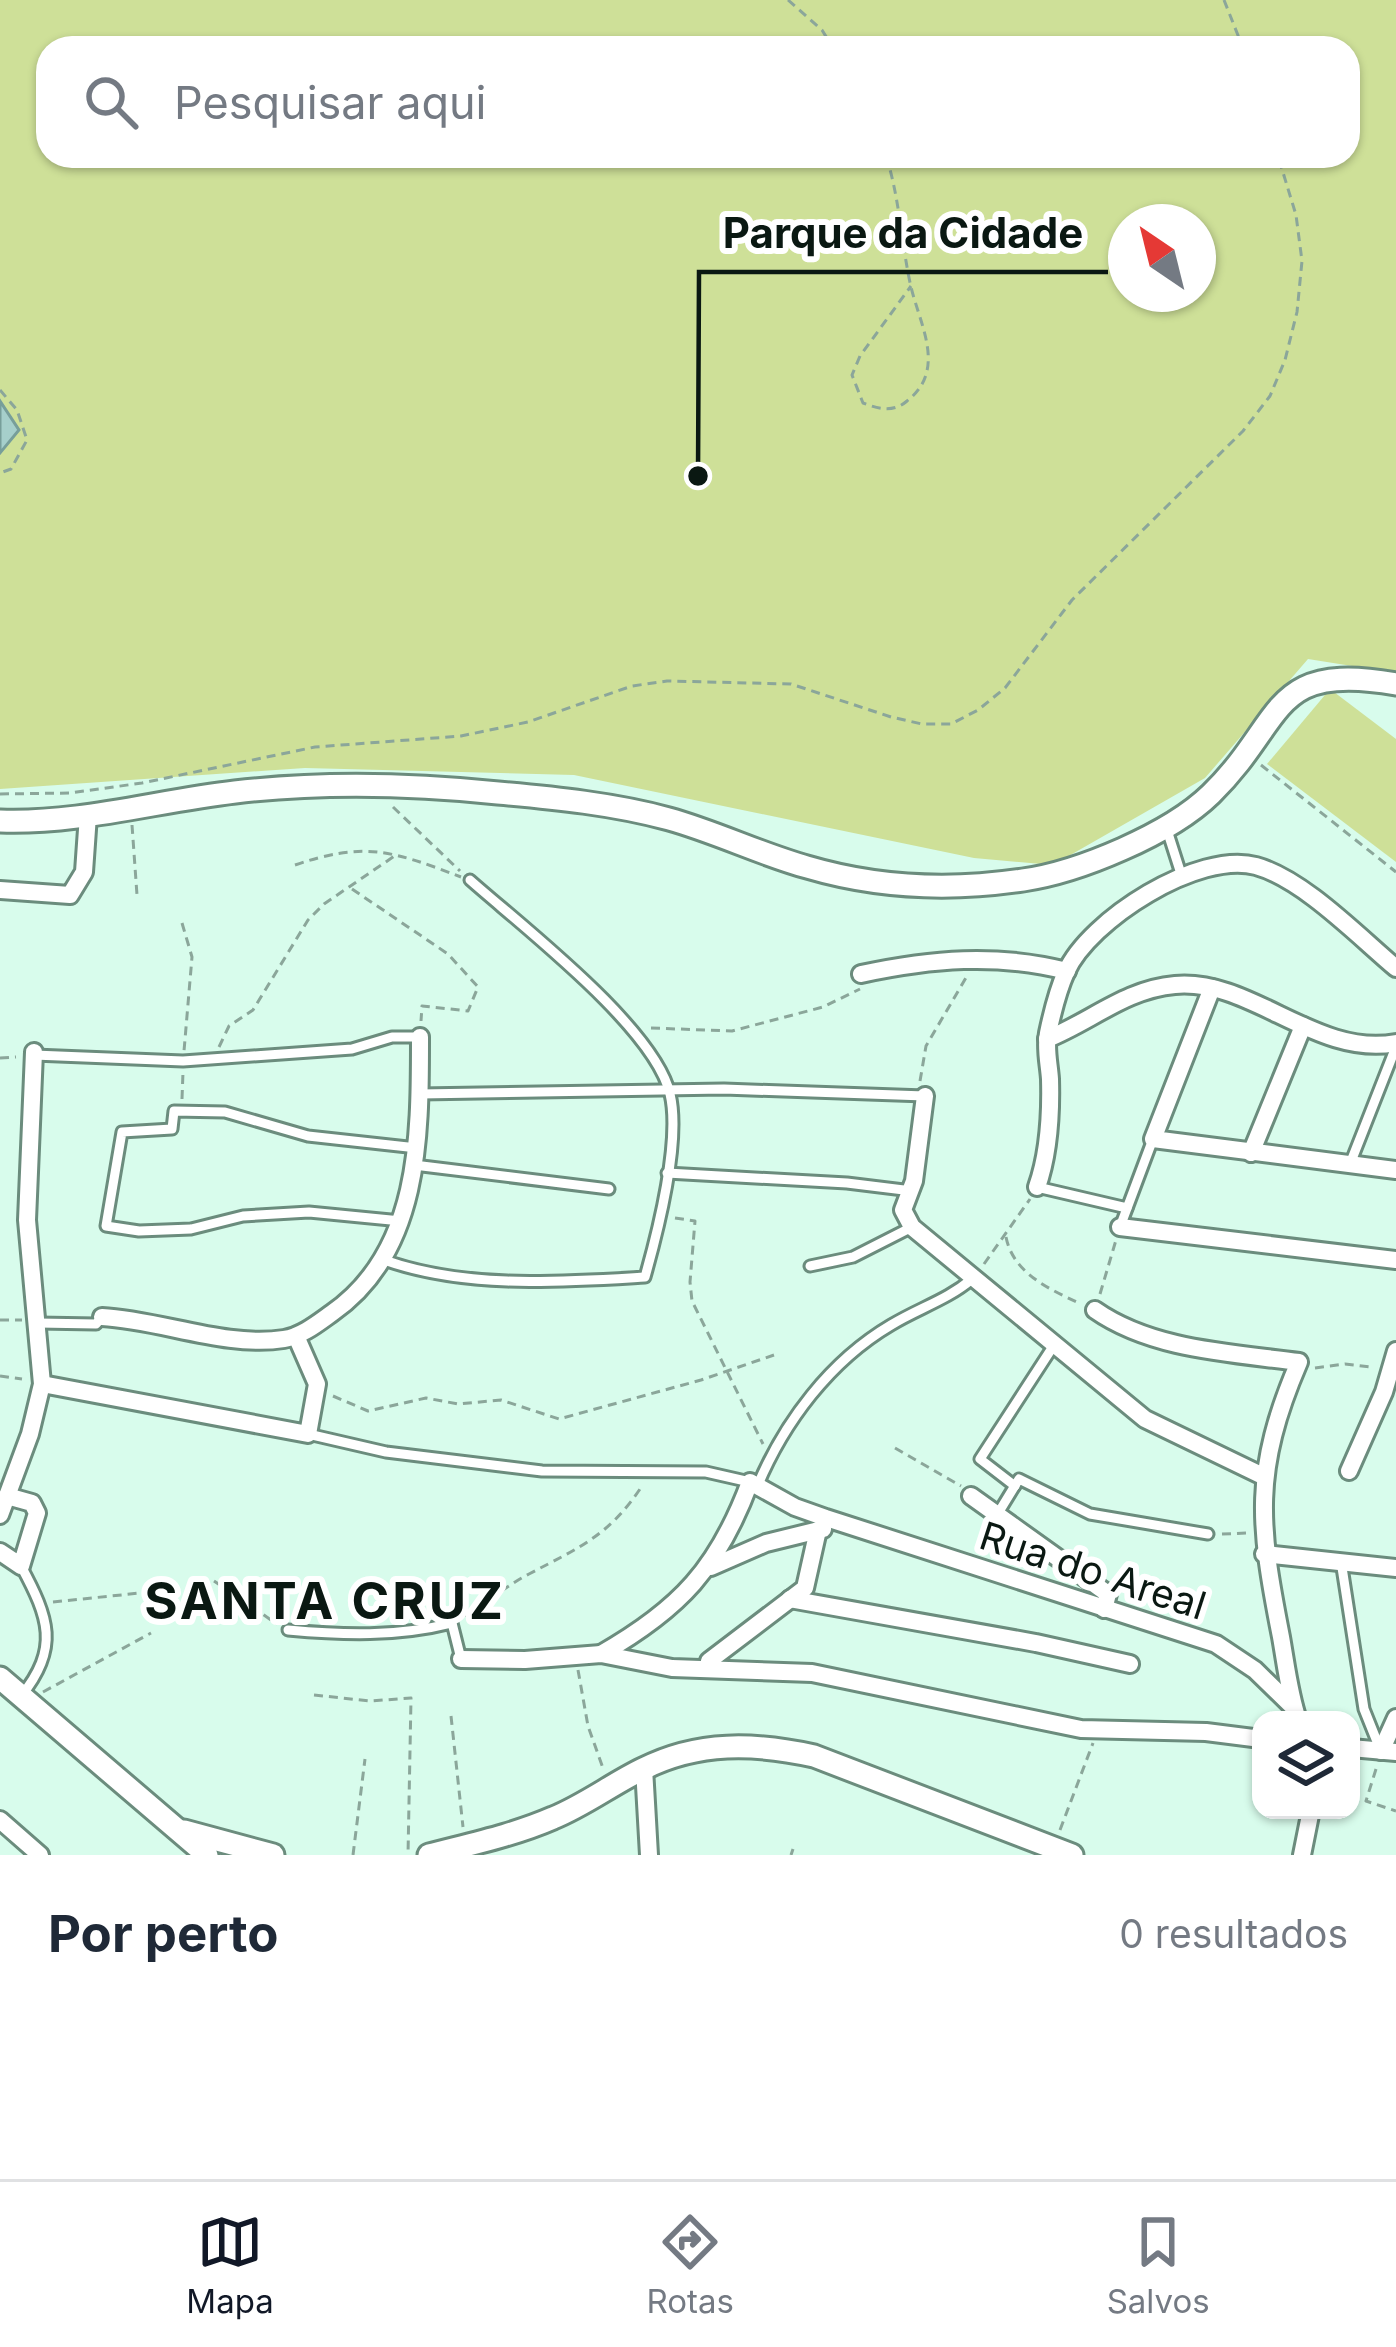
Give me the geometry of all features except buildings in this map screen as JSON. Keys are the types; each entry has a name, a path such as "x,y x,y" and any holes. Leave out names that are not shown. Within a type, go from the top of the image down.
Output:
{"street":[{"path":"0,821 258,790 372,787 497,793 665,818 804,867 880,885 996,884 1055,874 1102,859 1165,825 1214,792 1280,708 1308,683 1345,677 1396,684"},
{"path":"0,890 70,895 83,872 88,814"},
{"path":"1037,1187 1046,1156 1050,1101 1047,1039 1066,970 1115,917 1146,895 1182,877 1231,864 1253,865 1276,874 1396,968"},
{"path":"863,981 922,961 976,958 1012,959 1066,970"},
{"path":"1047,1039 1114,1003 1177,984 1212,988 1354,1044 1396,1045"},
{"path":"1212,988 1153,1139 1396,1170"},
{"path":"1250,1153 1303,1026"},
{"path":"102,1317 241,1339 296,1336 348,1302 384,1260 400,1221 415,1157 420,1036"},
{"path":"0,1514 30,1434 42,1384 26,1200 34,1053"},
{"path":"922,1096 912,1191 903,1210 912,1227 1145,1419 1265,1477"},
{"path":"1120,1227 1396,1260"},
{"path":"1095,1310 1134,1330 1206,1350 1298,1366 1271,1439 1262,1532 1295,1711"},
{"path":"42,1384 308,1434 316,1384 296,1336"},
{"path":"1349,1471 1394,1359"},
{"path":"601,1654 671,1605 709,1568 753,1484"},
{"name":"Rua do Areal","path":"753,1484 795,1507 1216,1645 1255,1670 1293,1711"},
{"path":"0,1552 21,1566 37,1514 32,1503 7,1496"},
{"path":"971,1496 1108,1594 1104,1610"},
{"path":"709,1568 766,1543 853,1525"},
{"path":"705,1665 805,1588 818,1530"},
{"path":"1264,1554 1396,1568"},
{"path":"790,1599 1130,1664"},
{"path":"461,1659 601,1654 671,1668 705,1665 812,1673 1096,1729 1252,1738"},
{"path":"0,1678 207,1855"},
{"path":"1388,1751 1396,1718"},
{"path":"429,1855 551,1819 644,1768 702,1748 773,1747 814,1756 1062,1851"},
{"path":"644,1768 649,1855"},
{"path":"1302,1855 1309,1819"},
{"path":"0,1820 40,1855"},
{"path":"177,1829 273,1855"}],"lane":[{"path":"1165,825 1182,877"},
{"path":"384,1260 410,1269 486,1279 645,1277 663,1216 672,1110 669,1089 640,1037 470,880"},
{"path":"34,1053 214,1060 352,1049 392,1037 420,1036"},
{"path":"1349,1164 1396,1045"},
{"path":"420,1094 669,1089 922,1096"},
{"path":"400,1221 309,1212 243,1216 191,1229 139,1231 106,1226 122,1132 172,1129 175,1111 225,1112 308,1136 609,1189"},
{"path":"1120,1227 1153,1139"},
{"path":"667,1173 912,1191"},
{"path":"1037,1187 1127,1208"},
{"path":"810,1266 853,1258 912,1227"},
{"path":"308,1434 409,1454 542,1471 706,1472 753,1484 811,1395 837,1365 885,1328 946,1299 972,1279"},
{"path":"38,1323 96,1324 102,1317"},
{"path":"1015,1486 980,1460 1055,1342"},
{"path":"997,1515 1019,1479 1071,1507 1108,1518 1208,1534"},
{"path":"1341,1561 1364,1709 1388,1751"},
{"path":"21,1566 38,1604 46,1657 24,1699"},
{"path":"288,1630 339,1635 452,1624 461,1659"}],"path":[{"path":"788,0 826,36"},
{"path":"1224,0 1238,36"},
{"path":"889,168 904,226 911,286 927,333 926,377 914,396 898,408 879,409 863,403 852,375 860,356 911,286"},
{"path":"0,794 70,794 142,784 315,747 461,736 528,722 632,686 668,681 791,684 922,724 951,724 1005,688 1072,600 1244,430 1270,396 1297,311 1301,261 1296,215 1282,168"},
{"path":"0,390 17,410 27,440 11,469 0,472"},
{"path":"1245,752 1396,872"},
{"path":"372,787 470,880"},
{"path":"132,807 137,896"},
{"path":"295,865 356,848 396,855 470,880"},
{"path":"214,1060 230,1026 253,1010 308,920 396,855"},
{"path":"350,888 448,954 478,987 468,1011 422,1006 420,1036"},
{"path":"181,1111 192,957 182,923"},
{"path":"922,1096 926,1046 976,958"},
{"path":"640,1037 653,1026 713,1033 749,1028 823,1007 863,981"},
{"path":"972,1279 1037,1187"},
{"path":"663,1216 695,1221 689,1282 692,1301 770,1456"},
{"path":"1006,1237 1009,1255 1031,1276 1095,1310 1120,1227"},
{"path":"316,1384 368,1412 426,1398 458,1404 501,1400 559,1419 774,1355"},
{"path":"1298,1366 1394,1359"},
{"path":"0,1376 42,1384"},
{"path":"896,1448 956,1480 971,1496"},
{"path":"452,1624 526,1575 606,1531 650,1472"},
{"path":"1208,1534 1262,1532"},
{"path":"214,1581 288,1630"},
{"path":"38,1604 140,1593"},
{"path":"24,1699 152,1633"},
{"path":"577,1656 588,1726 610,1787"},
{"path":"314,1695 370,1701 411,1698 408,1855"},
{"path":"451,1716 466,1845"},
{"path":"1062,1851 1096,1729"},
{"path":"1388,1751 1366,1801 1396,1811"},
{"path":"353,1855 365,1759"}],"green space":[{"path":"0,0 1396,0 1396,673 1308,659 1205,778 1053,865 974,858 574,775 305,768 0,789"},
{"path":"1330,689 1396,739 1396,862 1267,764"}],"place":[{"name":"Parque da Cidade","path":"698,476"}],"district":[{"name":"SANTA CRUZ","path":"325,1600"}]}
